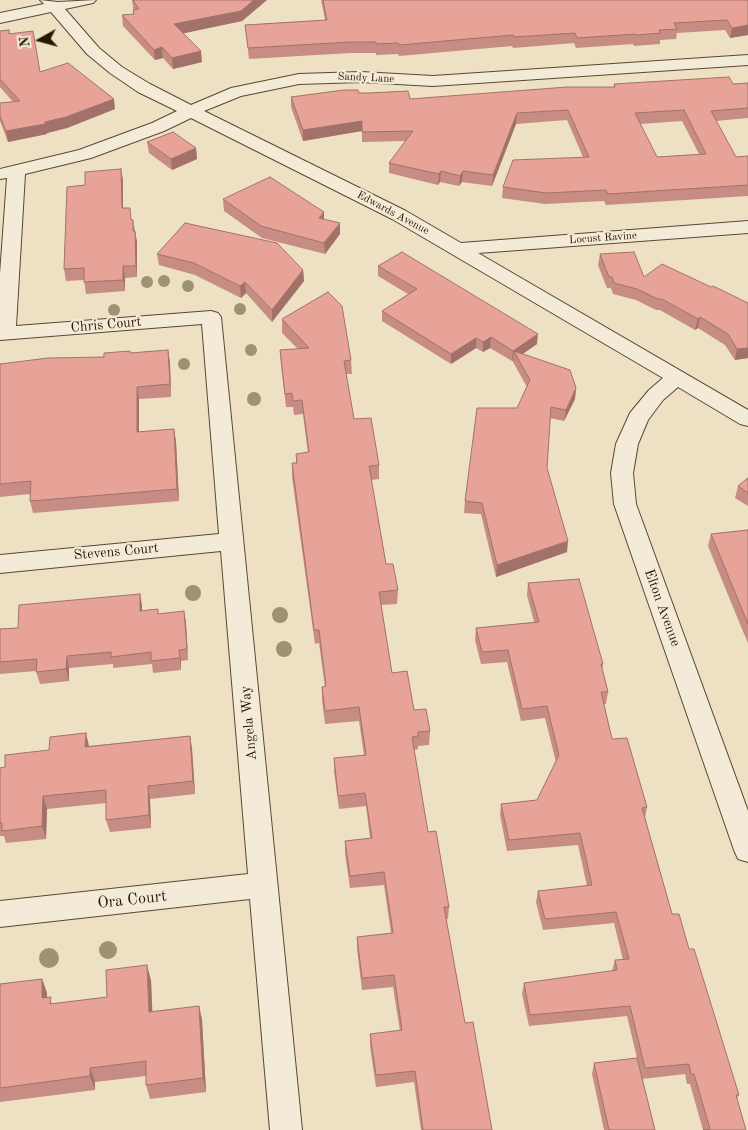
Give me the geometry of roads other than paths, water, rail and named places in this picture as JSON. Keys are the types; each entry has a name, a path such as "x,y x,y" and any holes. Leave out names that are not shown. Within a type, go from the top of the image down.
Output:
{"street":[{"path":"0,18 52,4 88,0"},
{"name":"Edwards Avenue","path":"52,4 93,51 116,70 144,88 399,214 748,419"},
{"name":"Sandy Lane","path":"8,173 53,163 123,141 237,92 299,79 361,77 433,81 748,60"},
{"path":"3,333 8,173"},
{"name":"Locust Ravine","path":"457,249 748,227"},
{"name":"Chris Court","path":"3,333 211,316"},
{"name":"Angela Way","path":"211,316 286,1130"},
{"name":"Elton Avenue","path":"677,377 656,395 638,418 626,444 622,473 625,504 748,850"},
{"name":"Stevens Court","path":"0,564 232,541"},
{"name":"Ora Court","path":"0,914 264,885"}]}
